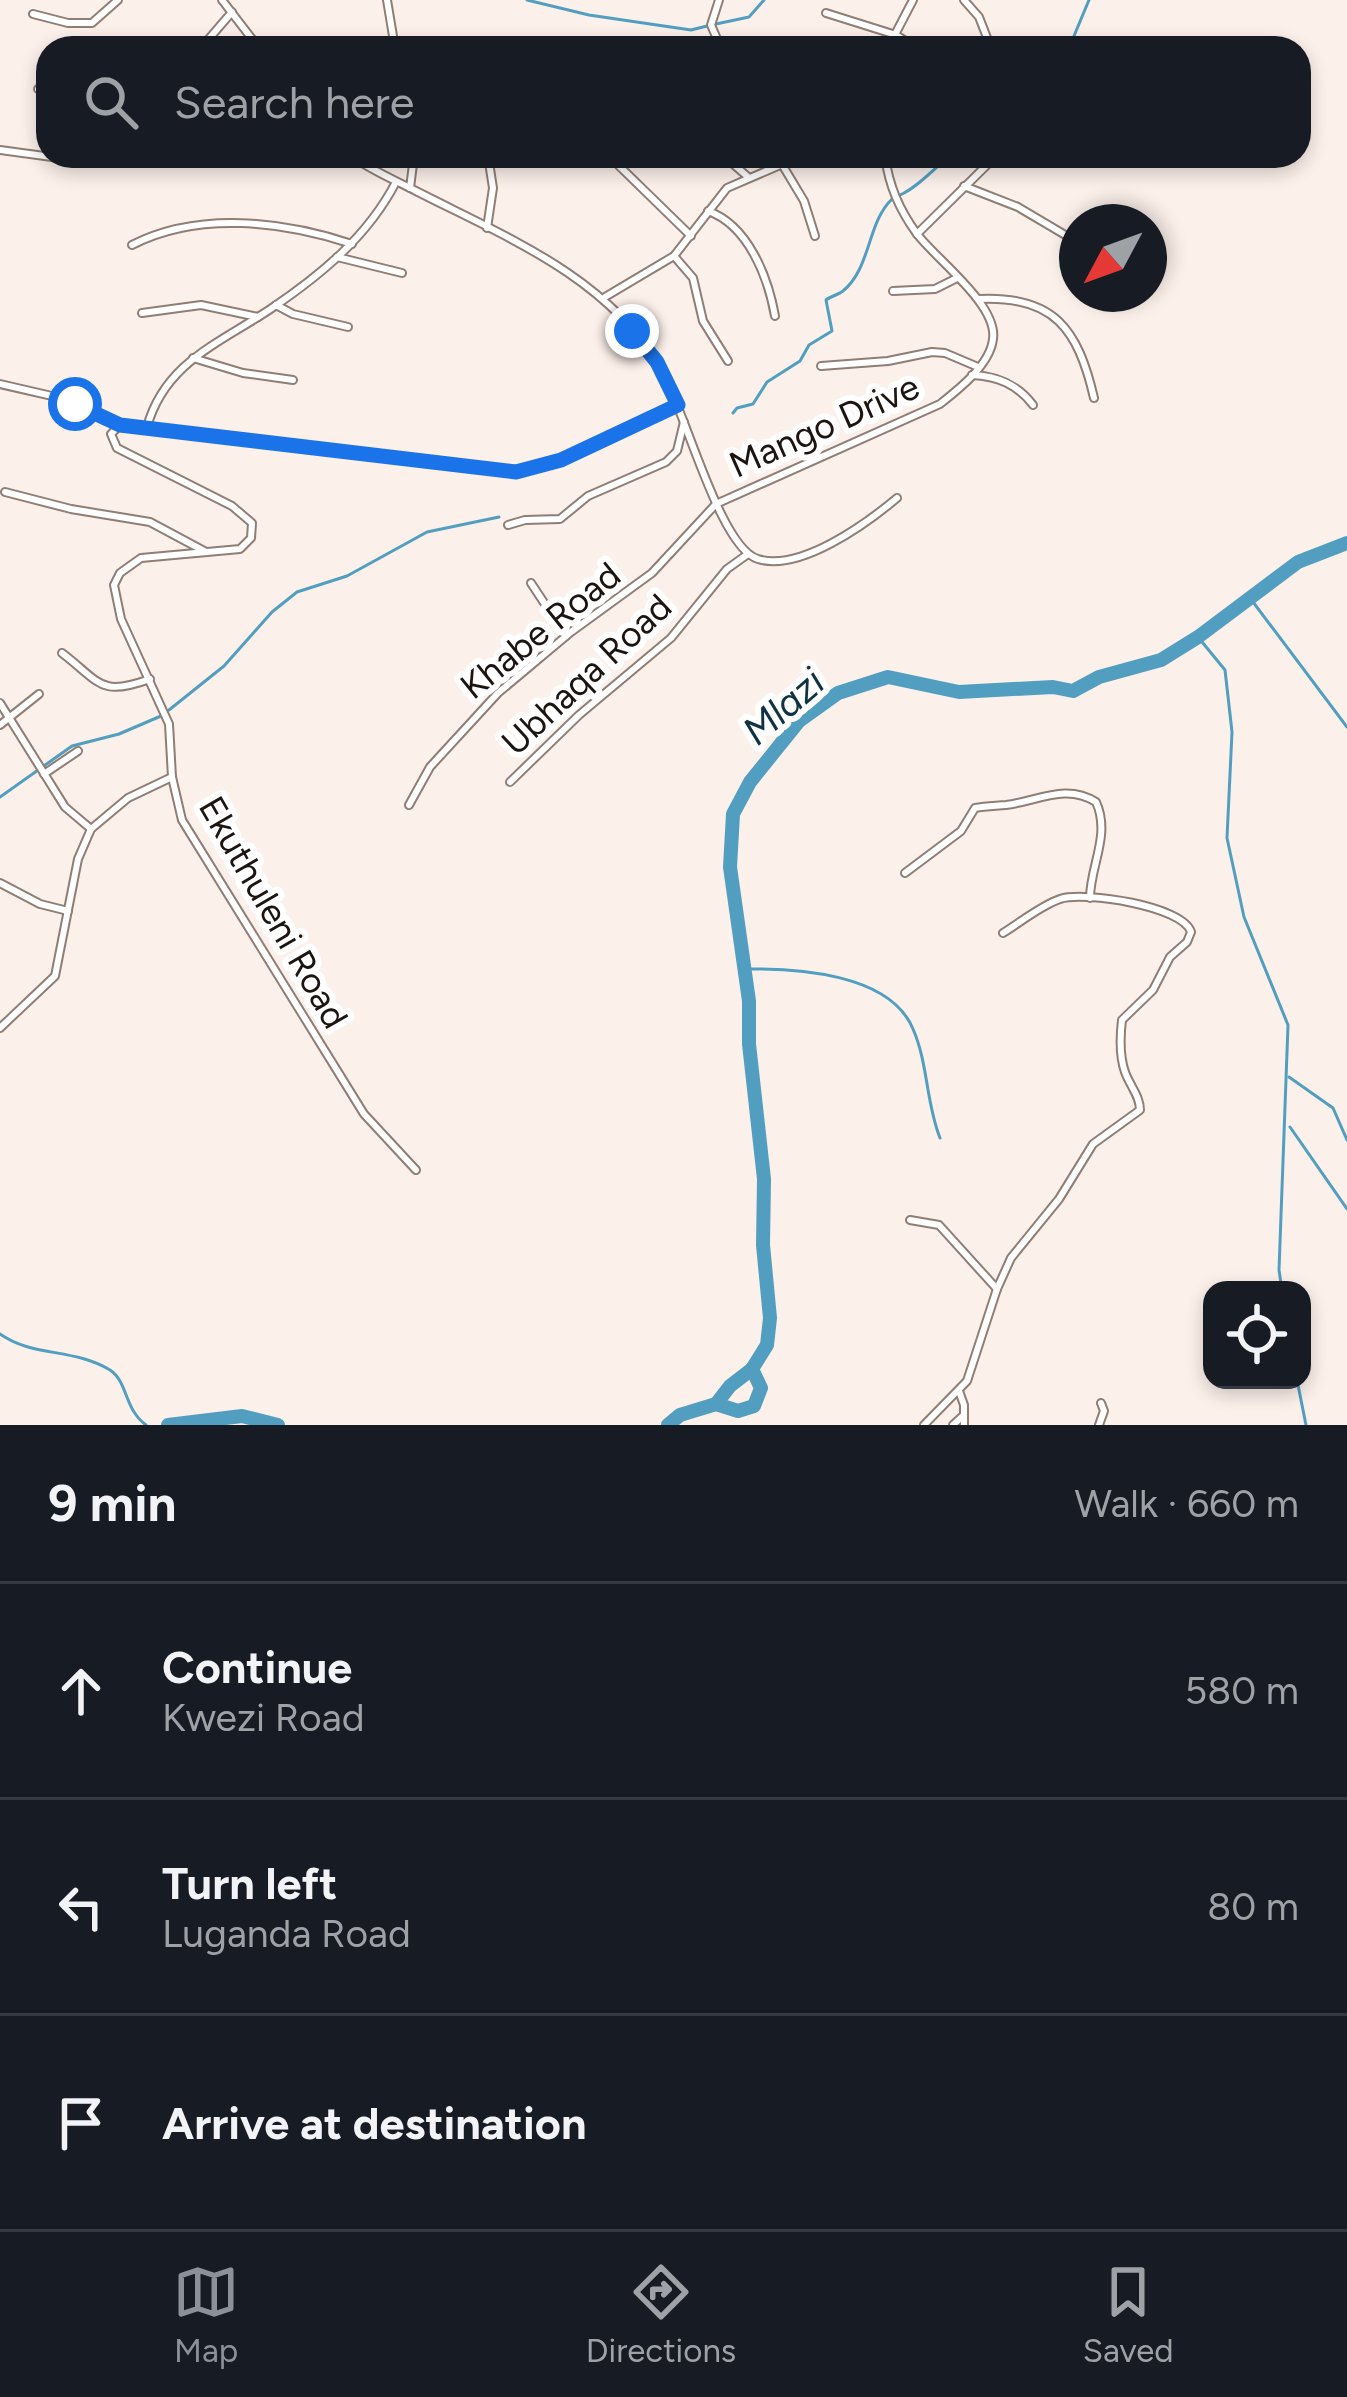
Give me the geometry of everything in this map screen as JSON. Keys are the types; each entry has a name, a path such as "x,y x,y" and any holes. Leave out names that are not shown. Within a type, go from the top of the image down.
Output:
{"street":[{"path":"33,14 68,23 92,23 118,0"},
{"path":"222,0 250,36"},
{"path":"387,0 393,36"},
{"path":"716,36 711,25 718,0"},
{"path":"826,14 896,35 914,0"},
{"path":"964,0 979,17 986,36"},
{"path":"211,36 232,12"},
{"path":"0,150 36,152"},
{"path":"372,168 569,272 603,298 647,347 678,405 716,504 755,559 776,561 811,552 845,535 896,498"},
{"path":"410,188 412,168"},
{"path":"487,228 494,188 490,168"},
{"path":"621,168 691,236"},
{"path":"738,168 748,177"},
{"path":"603,298 674,256 727,188 777,168"},
{"path":"784,168 804,201 815,236"},
{"path":"888,168 895,199 917,234 978,298 1016,298 1060,322 1081,349 1094,398"},
{"path":"917,234 984,168"},
{"path":"147,427 157,395 193,358 276,305 352,244 396,182"},
{"path":"964,187 1018,207 1059,231"},
{"path":"708,211 727,221 753,252 776,316"},
{"path":"132,245 162,232 216,223 301,231 352,244"},
{"path":"674,256 693,278 704,321 728,361"},
{"path":"337,257 402,273"},
{"path":"893,290 935,289 958,278"},
{"name":"Mango Drive","path":"716,504 940,404 988,353 994,332 978,298"},
{"path":"142,313 212,305 258,317"},
{"path":"276,305 293,314 348,327"},
{"path":"820,366 932,352 978,367"},
{"path":"193,358 243,373 293,380"},
{"path":"972,375 997,376 1033,405"},
{"path":"0,384 65,399 120,425 505,472 561,460 678,405"},
{"path":"508,525 560,519 588,496 666,462 676,451 684,422"},
{"path":"5,492 150,522 210,553 241,549 246,544 253,531 246,515 116,448 111,434 120,425"},
{"name":"Khabe Road","path":"409,805 420,780 520,672 652,573 716,504"},
{"name":"Ekuthuleni Road","path":"210,553 157,554 130,563 114,584 115,598 169,724 172,776 182,820 364,1114 416,1170"},
{"name":"Ubhaqa Road","path":"510,782 579,715 671,638 717,580 748,554"},
{"path":"531,583 566,636"},
{"path":"62,653 106,688 150,679"},
{"path":"0,725 39,694"},
{"path":"0,703 64,807 91,829"},
{"path":"44,774 78,751"},
{"path":"0,1028 56,976 78,860 91,829 128,798 172,776"},
{"path":"905,873 961,831 975,808 1048,794 1076,794 1096,802 1104,830 1090,898"},
{"path":"0,883 40,904 68,911"},
{"path":"924,1425 970,1375 1011,1258 1059,1199 1087,1151 1137,1114 1141,1102 1120,1054 1122,1020 1153,990 1170,957 1187,942 1190,927 1166,910 1090,898 1060,899 1003,933"},
{"path":"910,1220 939,1225 997,1289"},
{"path":"959,1391 964,1425"},
{"path":"1100,1425 1105,1412 1101,1403"},
{"path":"953,1425 964,1415"}],"waterway":[{"path":"527,0 691,30 707,26"},
{"path":"716,24 749,17 764,0"},
{"path":"1074,36 1089,0"},
{"path":"900,195 936,168"},
{"path":"733,413 753,404 767,382 800,361 809,345 832,331 826,300 852,281 892,199"},
{"path":"169,710 224,666 272,612 297,592 347,576 427,532 499,517"},
{"name":"Mlazi","path":"668,1425 680,1415 716,1404 752,1369 767,1345 764,1179 749,1044 749,1001 730,867 733,814 750,782 799,721 838,693 888,677 959,692 1053,687 1073,691 1099,677 1161,660 1298,562 1347,543"},
{"path":"1250,598 1347,727"},
{"path":"1198,637 1225,670 1232,732 1227,838 1244,917 1288,1025 1281,1281"},
{"path":"0,797 72,746 119,734 161,716"},
{"path":"744,969 839,978 863,985 901,1010 918,1042 940,1138"},
{"path":"1289,1077 1333,1108 1347,1140"},
{"path":"1290,1127 1347,1209"},
{"path":"0,1334 110,1370 146,1425"},
{"name":"Mlazi","path":"716,1404 738,1411 754,1406 761,1388 752,1369"},
{"path":"1299,1389 1306,1425"},
{"name":"Mlazi","path":"168,1425 242,1416 278,1425"}],"route":[{"path":"75,404 120,425 516,472 561,460 678,405 669,381 632,331"}]}
